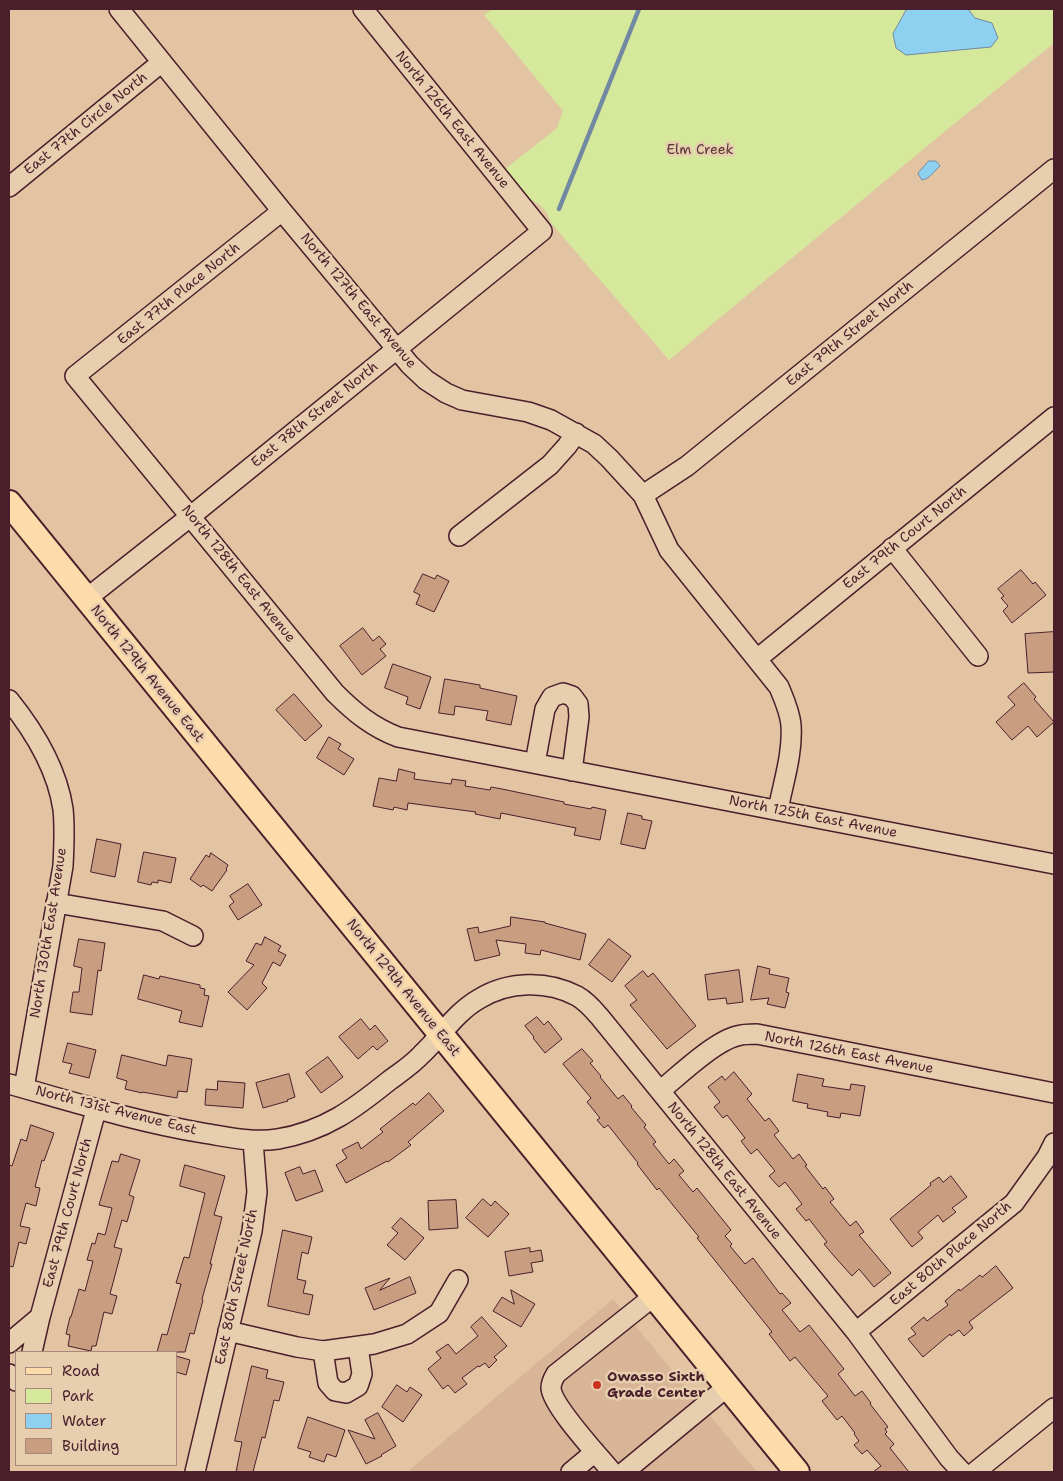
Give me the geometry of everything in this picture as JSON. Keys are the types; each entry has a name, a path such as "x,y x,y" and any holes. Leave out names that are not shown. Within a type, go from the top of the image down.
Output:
{"main road":[{"name":"North 129th Avenue East","path":"9,503 797,1472"}],"street":[{"name":"North 127th East Avenue","path":"119,9 396,349 426,380 446,393 462,400 528,412 551,420 576,433 594,444 610,458 643,495 669,550 757,659 779,688 786,704 791,724 791,748 778,810"},
{"name":"North 126th East Avenue","path":"363,9 542,231"},
{"name":"East 77th Circle North","path":"9,187 162,62"},
{"name":"East 79th Street North","path":"643,495 687,466 1054,169"},
{"name":"East 77th Place North","path":"75,376 282,211"},
{"name":"East 78th Street North","path":"86,599 542,231"},
{"name":"North 128th East Avenue","path":"75,376 335,693 352,710 382,731 398,737 422,741"},
{"name":"East 79th Court North","path":"757,659 1054,417"},
{"path":"459,536 550,465 576,433"},
{"path":"892,548 978,656"},
{"path":"535,763 545,709 552,697 563,694 572,696 578,704 579,717 572,770"},
{"name":"North 130th East Avenue","path":"9,700 27,723 44,753 55,780 63,808 64,838 63,866 56,903 16,1086"},
{"name":"North 125th East Avenue","path":"422,741 1054,864"},
{"path":"56,903 163,921 193,936"},
{"name":"North 128th East Avenue","path":"441,1034 461,1012 477,999 512,986 549,986 562,989 578,996 588,1004 856,1332 949,1458 962,1472"},
{"path":"253,1141 278,1139 304,1133 343,1115 358,1106 418,1058 441,1034"},
{"name":"North 126th East Avenue","path":"660,1091 716,1046 736,1036 751,1034 1054,1093"},
{"name":"North 131st Avenue East","path":"16,1086 96,1110 166,1127 253,1141"},
{"name":"East 79th Court North","path":"32,1351 96,1110"},
{"name":"East 80th Street North","path":"195,1472 252,1231 256,1192 253,1141"},
{"name":"East 80th Place North","path":"856,1332 1014,1202 1047,1157 1054,1144"},
{"path":"228,1331 297,1347 324,1350 374,1344 407,1334 439,1312 458,1280"},
{"path":"612,1472 562,1412 551,1390 552,1382 556,1374 654,1296"},
{"path":"9,1344 40,1317"},
{"path":"324,1350 328,1382 335,1391 346,1393 358,1386 362,1374 358,1347"},
{"path":"624,1472 727,1387"},
{"path":"975,1472 1054,1408"},
{"path":"571,1472 595,1452"}],"shaded area":[{"name":"Owasso Sixth Grade Center","path":"613,1299 757,1472 407,1472"}],"green space":[{"name":"Elm Creek","path":"492,9 1054,9 1054,43 669,360 551,223 547,213 540,205 531,200 505,169 557,128 563,111 484,15"}],"water":[{"path":"907,9 968,9 975,18 992,23 998,38 991,47 906,55 896,48 893,34"},
{"path":"929,161 936,161 940,166 930,176 922,180 918,174"}],"building":[{"path":"1021,570 1046,595 1012,623 1003,611 1008,606 1001,598 1004,596 998,589"},
{"path":"423,574 435,579 437,575 449,581 434,612 416,604 420,595 414,592"},
{"path":"363,628 373,641 379,636 386,644 380,649 386,656 362,675 340,646"},
{"path":"1054,632 1054,672 1028,673 1025,634"},
{"path":"393,664 431,677 420,709 406,704 408,697 385,688"},
{"path":"445,679 480,685 480,688 517,696 511,725 486,720 488,711 455,706 454,715 439,713"},
{"path":"1024,683 1036,697 1034,699 1054,722 1037,737 1028,726 1012,740 996,722 1015,705 1008,697"},
{"path":"294,694 322,726 305,741 276,710"},
{"path":"329,737 341,744 338,749 354,759 344,775 317,758"},
{"path":"399,769 415,773 414,779 451,784 452,779 466,781 465,786 490,790 491,787 564,802 564,804 606,810 600,840 574,835 576,828 501,813 500,819 475,814 476,812 408,803 407,810 394,807 393,810 373,806 379,778 396,781"},
{"path":"628,813 642,816 642,819 652,821 645,849 621,844"},
{"path":"97,839 121,844 115,877 91,872"},
{"path":"144,852 176,858 171,883 158,880 158,883 152,882 151,885 138,882"},
{"path":"211,853 228,865 227,870 212,891 203,885 201,887 190,879 206,855 209,857"},
{"path":"248,884 262,905 238,920 229,906 234,902 230,896"},
{"path":"511,917 545,922 586,934 580,960 541,950 540,955 525,953 526,944 496,940 500,955 475,961 467,929 478,927 479,933 510,926"},
{"path":"265,937 281,946 278,951 286,955 280,966 273,962 262,983 267,988 247,1010 228,992 254,965 246,961 256,943 261,945"},
{"path":"79,939 105,943 101,971 98,970 92,1015 70,1012 73,992 79,992 82,968 74,966"},
{"path":"609,939 631,956 612,982 589,965"},
{"path":"758,966 770,969 769,974 789,978 786,992 789,993 785,1008 767,1004 769,998 751,1000"},
{"path":"739,970 743,1002 727,1004 726,998 708,1000 705,975"},
{"path":"643,971 648,977 653,973 696,1026 667,1049 630,1005 637,1000 625,986"},
{"path":"144,975 159,979 160,976 200,985 200,988 205,989 204,995 209,996 202,1027 179,1022 182,1011 138,999"},
{"path":"537,1017 544,1025 548,1021 562,1039 545,1053 525,1026"},
{"path":"361,1019 370,1030 375,1025 388,1041 377,1050 373,1046 358,1059 339,1037"},
{"path":"68,1043 96,1050 89,1078 69,1073 72,1064 63,1062"},
{"path":"582,1049 593,1061 590,1063 618,1099 623,1095 632,1106 646,1125 644,1127 656,1142 653,1144 669,1164 674,1159 684,1171 679,1175 693,1192 697,1188 731,1230 725,1236 732,1244 730,1246 745,1264 753,1258 780,1294 782,1293 791,1303 782,1310 800,1332 809,1325 844,1369 838,1374 855,1396 862,1391 888,1427 885,1429 887,1432 885,1434 894,1444 890,1448 909,1472 873,1472 881,1466 867,1450 862,1454 854,1445 859,1441 855,1433 842,1416 837,1420 822,1401 828,1396 795,1357 790,1361 769,1334 772,1332 697,1238 699,1237 659,1188 657,1190 608,1125 604,1128 597,1120 600,1118 587,1102 591,1098 563,1064"},
{"path":"122,1055 166,1066 168,1055 192,1059 187,1092 178,1091 177,1098 125,1089 127,1081 117,1078"},
{"path":"328,1057 343,1077 321,1093 306,1073"},
{"path":"734,1072 752,1094 747,1099 765,1121 769,1118 779,1131 774,1135 793,1159 799,1154 807,1165 805,1166 823,1189 825,1187 834,1199 830,1202 850,1226 856,1221 864,1232 859,1235 891,1273 874,1287 859,1269 852,1276 834,1256 824,1244 827,1242 809,1219 806,1221 796,1209 802,1204 785,1182 779,1187 769,1176 775,1171 757,1149 751,1154 741,1141 745,1138 727,1115 723,1118 714,1107 720,1102 708,1087 722,1076 725,1080"},
{"path":"289,1074 295,1097 288,1101 263,1108 256,1083"},
{"path":"798,1074 824,1079 822,1086 850,1090 851,1084 865,1086 860,1116 841,1113 840,1118 827,1116 828,1112 807,1108 808,1104 793,1101"},
{"path":"218,1081 245,1083 243,1108 205,1105 206,1089 217,1090"},
{"path":"429,1093 444,1111 408,1142 411,1145 388,1162 346,1183 336,1165 347,1158 342,1150 358,1142 361,1149 383,1132 380,1129"},
{"path":"31,1125 54,1133 44,1161 42,1160 35,1187 40,1188 36,1206 26,1203 20,1226 30,1228 26,1244 19,1242 13,1267 9,1266 9,1165 12,1166 21,1139 26,1141"},
{"path":"121,1154 140,1160 129,1195 134,1197 127,1222 122,1220 114,1247 122,1249 110,1294 117,1296 112,1314 104,1312 96,1346 92,1346 91,1351 68,1346 70,1335 66,1334 79,1289 85,1291 93,1261 87,1260 92,1243 95,1244 98,1233 105,1235 112,1208 99,1205 112,1161 118,1162"},
{"path":"185,1165 225,1176 214,1215 222,1217 194,1334 190,1333 185,1352 157,1351 162,1334 167,1335 181,1284 176,1283 184,1257 189,1258 205,1193 180,1186"},
{"path":"300,1167 303,1174 315,1170 323,1191 296,1201 285,1173"},
{"path":"951,1176 967,1197 952,1208 956,1212 943,1222 938,1215 918,1232 923,1238 912,1247 890,1219 931,1185 930,1183 939,1177 943,1182"},
{"path":"483,1199 491,1206 495,1201 509,1214 488,1237 466,1218"},
{"path":"456,1200 458,1228 429,1230 428,1201"},
{"path":"401,1218 424,1238 405,1260 387,1245 398,1233 392,1228"},
{"path":"283,1230 312,1237 308,1254 302,1252 297,1279 306,1281 303,1293 313,1295 309,1315 268,1306"},
{"path":"530,1248 530,1252 541,1250 543,1261 531,1263 533,1272 509,1276 505,1252"},
{"path":"996,1266 1013,1288 969,1322 973,1328 964,1336 959,1330 951,1336 950,1334 923,1357 908,1339 916,1334 911,1328 924,1317 927,1321 948,1305 945,1301 959,1289 960,1291 980,1275 982,1277"},
{"path":"410,1277 416,1293 374,1310 365,1288 390,1278 380,1290"},
{"path":"511,1290 535,1304 521,1327 493,1311 502,1297 514,1304"},
{"path":"482,1317 507,1346 494,1357 497,1360 489,1368 485,1363 462,1378 467,1384 455,1393 448,1385 443,1389 428,1369 441,1358 436,1352 448,1344 456,1354 478,1336 471,1327"},
{"path":"178,1357 190,1360 186,1375 178,1373"},
{"path":"252,1366 268,1370 266,1378 284,1382 279,1401 274,1400 265,1438 262,1437 253,1472 236,1472 242,1442 235,1441"},
{"path":"397,1385 407,1392 410,1387 422,1395 403,1422 382,1407"},
{"path":"378,1413 396,1446 366,1464 348,1430 375,1439 365,1420"},
{"path":"308,1417 345,1430 336,1457 327,1454 324,1462 309,1457 311,1452 298,1448"}],"waterway":[{"path":"559,209 639,9"}],"place":[{"name":"Owasso Sixth Grade Center","path":"597,1385"}]}
